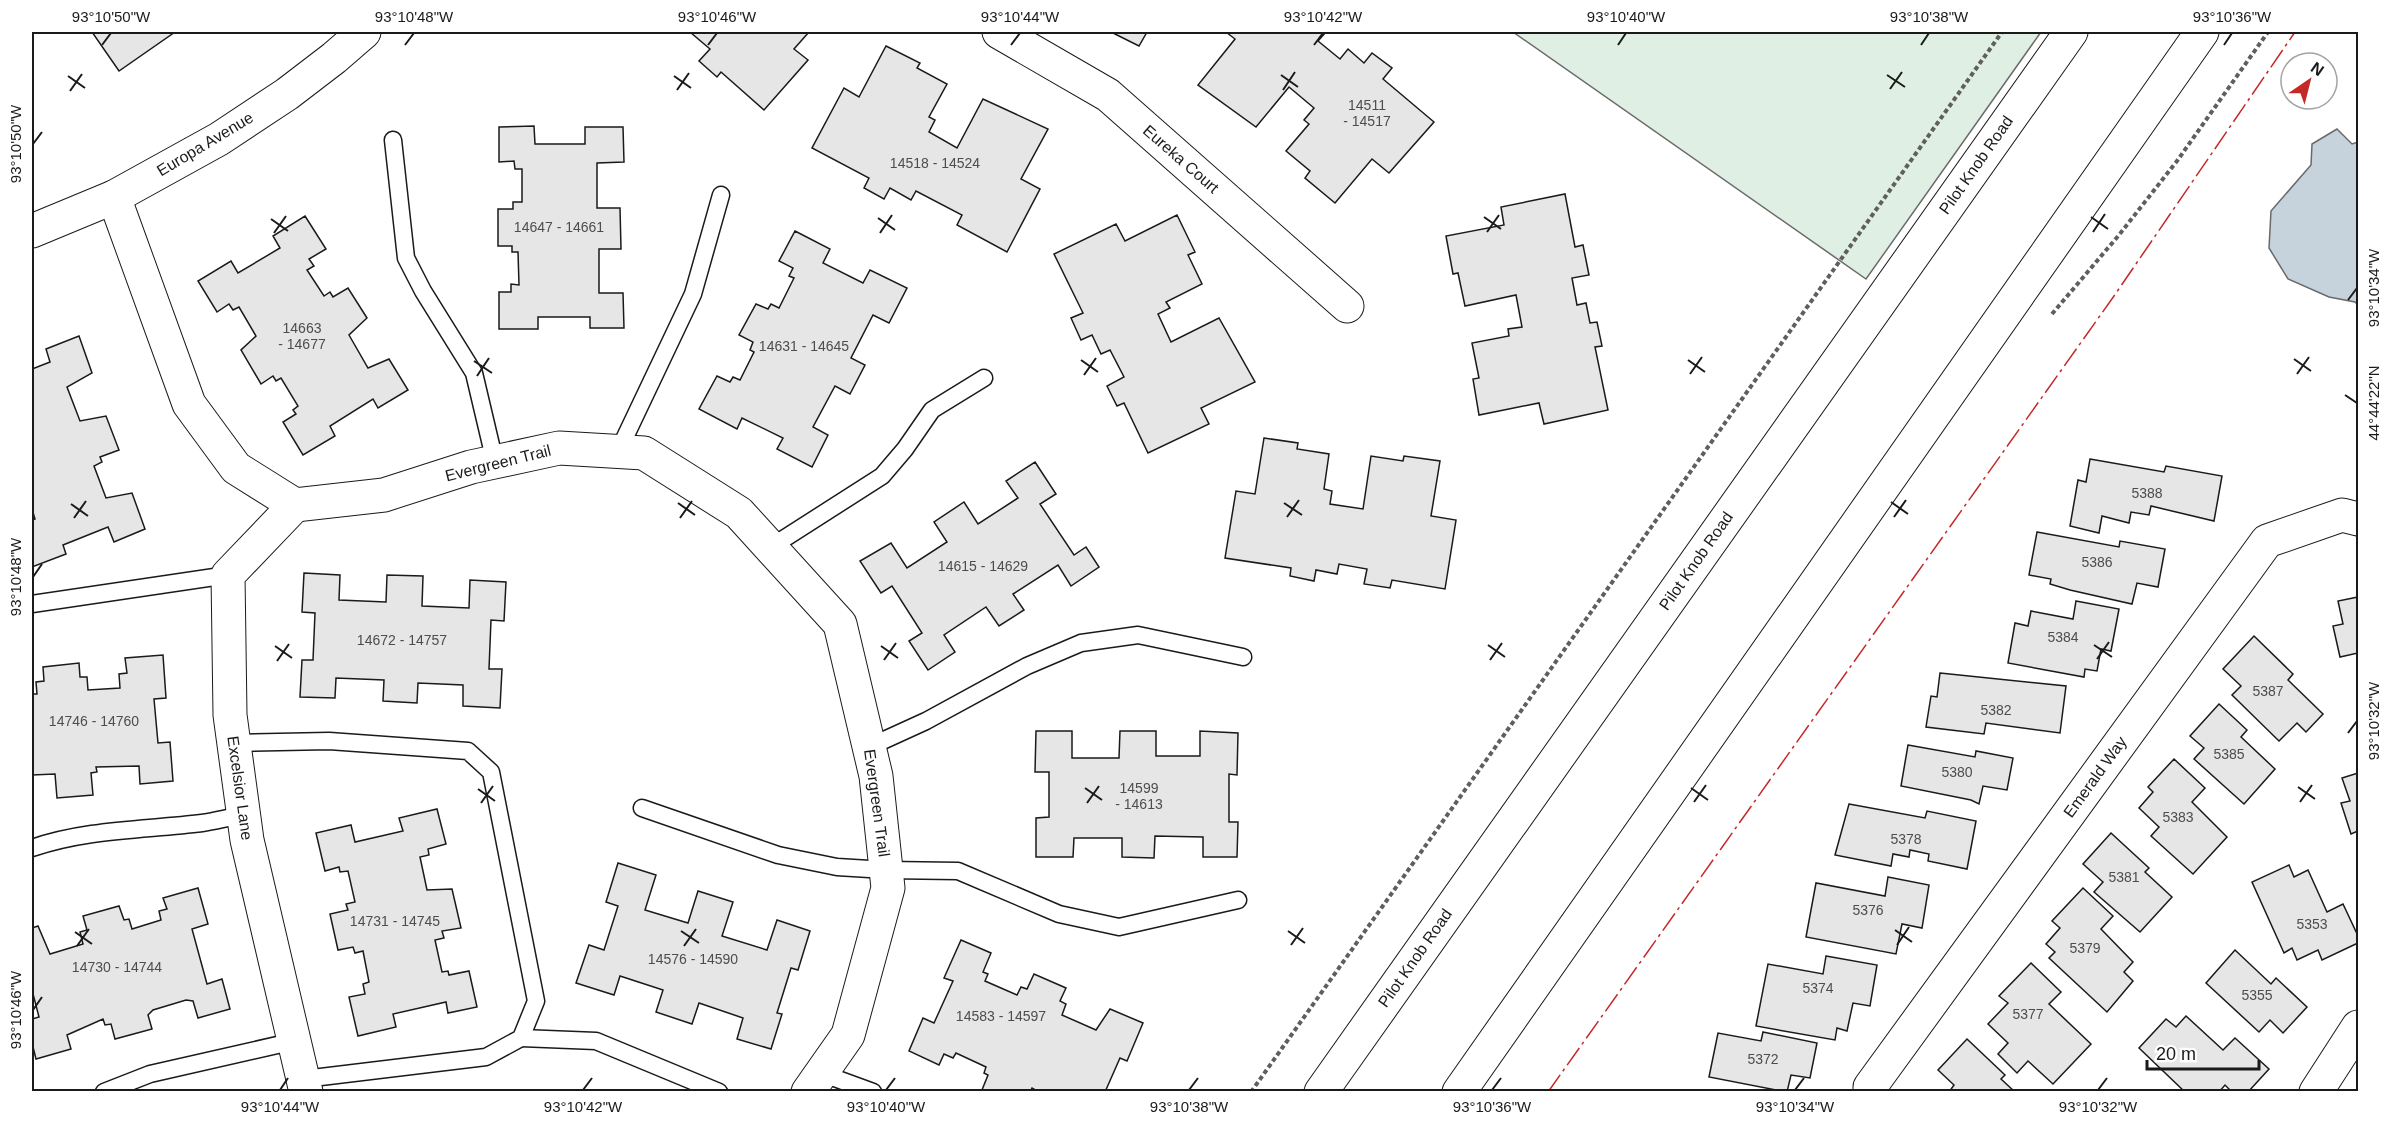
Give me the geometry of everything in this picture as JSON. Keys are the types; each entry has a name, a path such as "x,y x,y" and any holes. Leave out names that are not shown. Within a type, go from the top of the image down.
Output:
{"street":[{"name":"Europa Avenue","path":"32,231 114,197 219,139 287,94 364,32"},
{"name":"Eureka Court","path":"999,32 1108,95 1347,306"},
{"name":"Pilot Knob Road","path":"1321,1092 2070,32"},
{"path":"1458,1092 2202,32"},
{"path":"114,197 189,404 236,468 295,505 228,575"},
{"name":"Evergreen Trail","path":"295,505 384,495 471,466 559,448 644,453 739,513 771,547 840,624 876,776 888,888 848,1035 814,1082"},
{"name":"Emerald Way","path":"1870,1092 1870,1087 1877,1077 2267,541 2342,515 2358,519"},
{"name":"Excelsior Lane","path":"228,575 230,715 243,814 247,840 305,1085"},
{"path":"2316,1092 2358,1027"}],"lane":[{"path":"393,140 406,258 423,291 474,373 495,462"},
{"path":"618,452 693,294 721,195"},
{"path":"771,547 882,476 932,410 984,378"},
{"path":"32,604 228,575"},
{"path":"869,747 926,721 1027,666 1081,643 1138,635 1243,657"},
{"path":"233,743 329,741 468,751 491,772 536,1001 520,1038"},
{"path":"642,808 778,855 837,867 958,871 1059,914 1119,927 1238,900"},
{"path":"32,848 54,840 129,828 203,823 243,814"},
{"path":"305,1085 486,1057 520,1038 596,1041 719,1092"},
{"path":"104,1092 150,1074 295,1041"},
{"path":"814,1082 873,1092"}],"path":[{"path":"1251,1092 2002,32"}],"green space":[{"path":"1513,32 2041,32 1866,279"}],"shaded area":[{"path":"2337,129 2352,144 2358,142 2358,305 2355,302 2329,297 2288,279 2269,248 2271,211 2311,165 2312,144"}],"building":[{"path":"92,32 175,32 119,71"},
{"path":"690,32 809,32 794,49 808,60 764,110 721,72 717,77 699,61 710,49"},
{"path":"1111,32 1147,32 1139,46"},
{"path":"1226,32 1326,32 1318,41 1340,59 1348,49 1364,63 1372,53 1392,68 1383,79 1434,122 1389,173 1372,159 1335,203 1305,178 1310,171 1286,151 1309,124 1304,120 1314,108 1289,87 1256,127 1198,85 1235,39"},
{"path":"886,46 920,63 917,68 947,84 929,117 935,120 929,132 957,148 983,99 1048,129 1021,179 1040,189 1007,252 957,225 962,215 916,191 911,200 890,188 884,199 864,188 869,178 812,148 844,88 859,97"},
{"path":"534,126 535,144 585,144 585,127 623,127 624,162 597,163 597,208 620,208 621,249 599,249 599,293 623,293 624,328 590,328 590,317 538,317 538,329 499,329 499,292 511,292 511,284 519,285 518,252 512,252 512,246 498,246 498,209 513,209 513,202 522,202 522,169 515,169 514,161 499,162 499,127"},
{"path":"1565,194 1575,247 1583,245 1589,275 1572,278 1577,305 1586,303 1590,323 1597,322 1602,346 1595,347 1608,410 1544,424 1539,403 1479,415 1473,379 1479,378 1472,343 1509,336 1508,329 1522,327 1516,295 1465,306 1458,273 1453,274 1446,236 1504,225 1501,207"},
{"path":"1177,215 1195,252 1188,255 1202,284 1166,302 1170,308 1158,314 1171,342 1219,318 1255,382 1201,408 1209,424 1148,453 1124,403 1117,406 1107,386 1124,377 1110,350 1101,354 1092,335 1081,340 1071,318 1083,313 1054,254 1116,224 1125,241"},
{"path":"305,216 326,249 309,259 314,266 307,270 324,296 330,292 333,297 348,288 367,318 349,335 368,368 389,359 408,390 378,408 373,399 330,426 335,436 303,455 283,422 296,414 293,410 298,406 281,378 276,381 273,376 261,384 241,350 256,336 239,307 233,310 229,304 217,312 198,281 231,261 238,273 280,248 273,236"},
{"path":"795,231 830,249 823,263 863,283 870,270 907,288 889,323 873,315 851,358 865,365 850,394 835,386 813,427 828,435 812,467 777,449 783,438 742,418 737,429 699,409 717,376 730,382 733,377 740,380 754,352 750,350 753,342 739,335 756,304 768,309 771,304 779,308 794,278 789,276 793,268 779,261"},
{"path":"79,336 92,373 67,387 80,421 106,416 119,450 100,457 102,462 94,466 106,498 132,493 145,529 114,542 108,527 63,545 66,554 32,567 32,520 35,519 32,509 32,369 50,362 46,349"},
{"path":"1264,438 1298,443 1297,449 1329,454 1324,489 1332,491 1330,504 1363,509 1371,456 1403,461 1404,456 1440,461 1431,516 1456,520 1445,589 1392,580 1390,588 1364,584 1367,569 1339,564 1337,574 1316,570 1314,581 1290,576 1291,568 1225,558 1236,491 1255,494"},
{"path":"2090,459 2164,472 2166,466 2222,476 2214,521 2151,506 2149,515 2131,512 2129,523 2102,516 2099,533 2070,526 2078,480 2086,482"},
{"path":"1035,462 1056,494 1040,504 1074,555 1086,547 1099,567 1071,586 1058,565 1013,594 1024,610 999,626 986,607 944,635 955,652 928,670 909,641 922,633 892,586 881,593 860,561 891,543 907,568 947,542 934,522 964,502 978,524 1018,498 1006,481"},
{"path":"2037,532 2119,547 2120,541 2165,549 2158,587 2137,583 2132,604 2070,590 2050,584 2051,579 2029,575"},
{"path":"304,573 340,575 339,600 386,602 387,575 423,576 422,606 469,608 470,580 506,582 504,621 491,620 489,669 502,669 500,708 463,706 463,685 418,683 417,703 383,701 384,680 336,678 335,698 300,697 302,660 313,660 315,613 302,612"},
{"path":"2358,597 2358,653 2340,657 2333,626 2343,624 2338,601"},
{"path":"2076,601 2119,609 2111,651 2101,649 2097,671 2085,669 2084,677 2008,663 2015,623 2028,626 2031,611 2073,619"},
{"path":"2254,636 2293,674 2288,680 2323,714 2306,732 2297,723 2279,741 2232,695 2241,686 2223,669"},
{"path":"163,655 166,698 154,699 158,743 170,742 173,781 140,784 139,766 96,767 97,772 91,773 93,795 57,798 55,774 32,775 32,694 37,694 36,682 44,681 43,667 79,663 80,677 87,677 88,690 120,688 119,674 127,673 125,658"},
{"path":"1940,673 2066,686 2060,733 1986,723 1984,734 1926,727 1931,696 1937,697"},
{"path":"2219,704 2247,730 2241,737 2275,769 2244,804 2194,759 2204,748 2190,736"},
{"path":"1036,731 1072,731 1072,758 1119,758 1120,731 1156,731 1156,756 1200,756 1200,731 1238,733 1237,775 1229,774 1229,822 1238,822 1237,857 1203,857 1203,837 1155,836 1154,858 1122,857 1122,838 1074,838 1073,857 1036,857 1036,818 1049,817 1049,772 1035,772"},
{"path":"1908,745 1975,757 1976,751 2013,758 2007,790 1983,786 1979,804 1971,800 1901,786"},
{"path":"2174,759 2205,788 2192,802 2227,837 2193,874 2151,836 2159,827 2139,808 2153,792 2148,787"},
{"path":"2358,773 2358,831 2351,834 2341,803 2350,801 2342,778"},
{"path":"1849,804 1925,818 1927,811 1976,821 1967,869 1928,861 1929,854 1910,850 1909,857 1893,854 1891,866 1835,855"},
{"path":"437,809 446,844 428,849 429,855 420,857 427,890 452,889 461,928 442,931 444,938 435,940 442,972 448,971 449,975 469,971 477,1007 448,1013 446,1002 393,1014 396,1027 358,1036 349,997 365,994 363,984 369,982 363,951 355,953 353,947 338,950 330,914 348,910 346,904 355,902 348,871 340,872 339,867 325,871 316,833 351,825 355,842 403,831 399,818"},
{"path":"2111,833 2149,868 2145,872 2172,897 2140,932 2094,892 2103,882 2083,864"},
{"path":"618,863 656,875 645,910 688,923 698,891 733,902 722,936 767,950 777,920 810,931 798,970 791,968 777,1013 782,1014 771,1049 737,1039 743,1018 699,1003 692,1024 656,1012 663,990 620,976 614,995 576,983 589,945 604,950 618,906 606,902"},
{"path":"2289,865 2294,877 2308,870 2327,912 2343,904 2358,936 2358,943 2322,960 2318,950 2297,960 2292,948 2284,953 2252,882"},
{"path":"1888,877 1929,885 1922,928 1902,924 1896,954 1806,937 1816,883 1885,896"},
{"path":"198,888 208,924 192,929 207,984 222,979 230,1009 198,1018 193,1001 186,1000 153,1010 148,1015 152,1029 115,1039 111,1024 105,1025 103,1019 67,1035 71,1049 36,1059 32,1043 32,1019 39,1017 32,990 32,928 38,926 50,954 83,944 80,932 87,930 83,916 119,906 124,920 129,919 132,929 161,920 159,911 167,909 163,898"},
{"path":"2083,888 2113,916 2101,929 2133,962 2124,972 2133,981 2107,1012 2049,958 2055,952 2046,944 2060,928 2052,921"},
{"path":"961,940 991,953 983,972 988,974 985,981 1017,995 1021,987 1027,989 1034,974 1066,988 1060,1001 1066,1004 1062,1015 1096,1030 1110,1009 1143,1023 1127,1061 1120,1058 1105,1092 1039,1092 1032,1088 1030,1092 986,1092 982,1090 988,1075 984,1073 986,1067 956,1053 953,1058 944,1054 939,1065 909,1051 923,1018 934,1023 953,981 944,978"},
{"path":"2235,950 2271,984 2276,978 2307,1007 2283,1033 2270,1020 2259,1032 2206,983"},
{"path":"1826,956 1877,965 1870,1006 1853,1003 1847,1031 1837,1028 1835,1040 1756,1026 1768,964 1823,974"},
{"path":"2031,963 2061,992 2049,1004 2091,1044 2053,1084 2028,1061 2017,1073 1998,1054 2008,1043 1988,1024 2008,1003 1999,996"},
{"path":"2186,1016 2223,1050 2235,1038 2269,1069 2248,1092 2232,1092 2225,1085 2219,1092 2185,1092 2139,1048 2166,1019 2176,1027"},
{"path":"1763,1032 1817,1043 1810,1078 1791,1075 1787,1092 1709,1077 1718,1033 1761,1041"},
{"path":"1967,1039 2005,1075 2001,1079 2015,1092 1949,1092 1954,1085 1938,1070"}],"power":[{"path":"1548,1092 2114,296 2295,32"}]}
